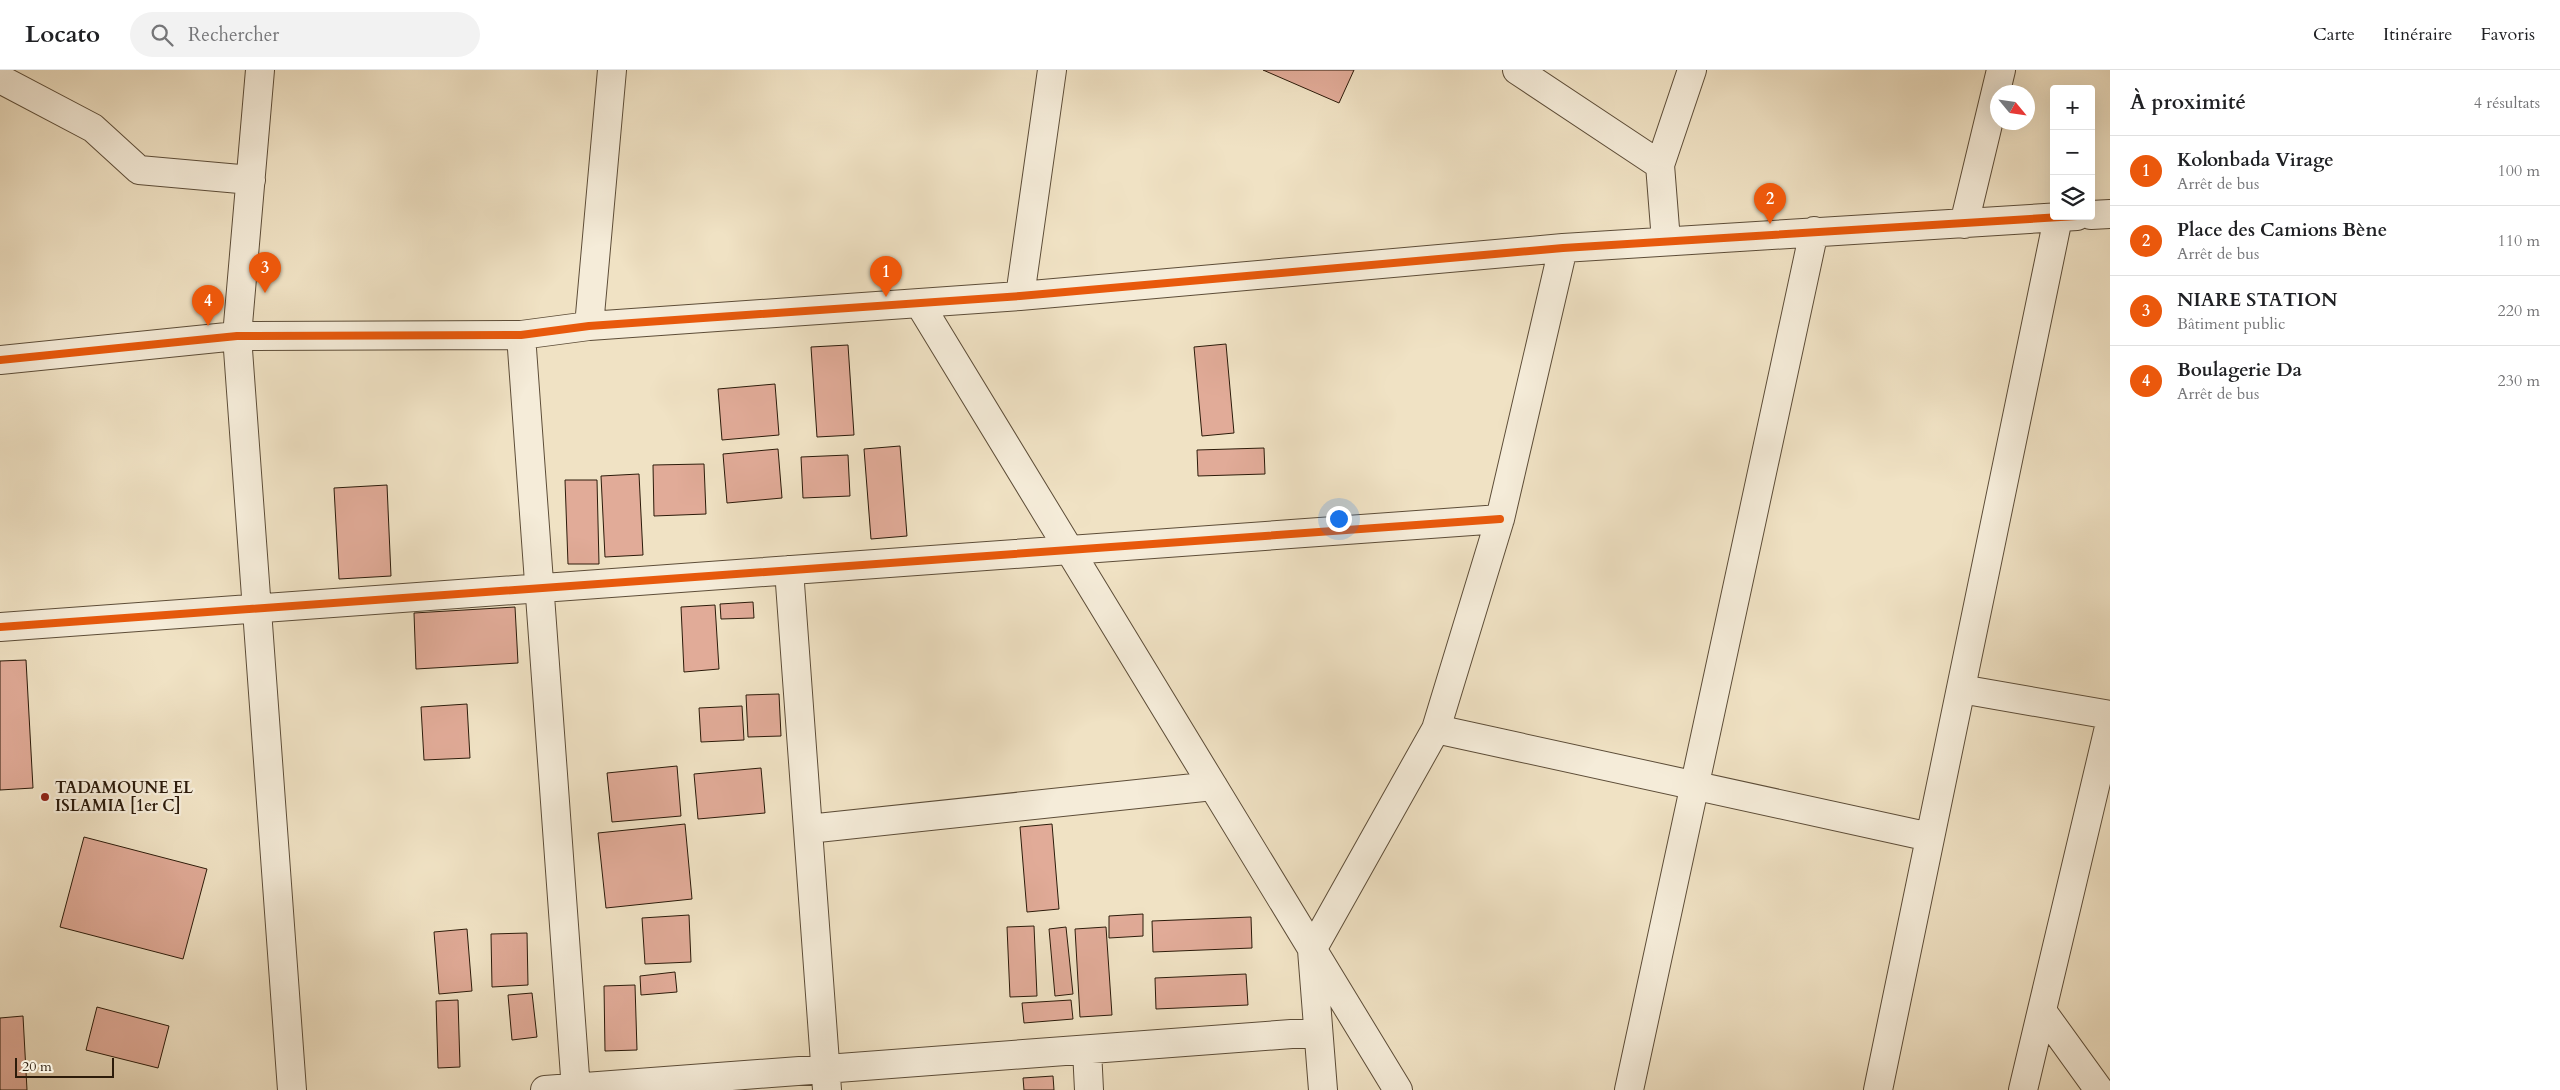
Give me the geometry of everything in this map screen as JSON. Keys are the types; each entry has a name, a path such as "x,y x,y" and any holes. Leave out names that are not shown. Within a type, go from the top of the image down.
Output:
{"street":[{"path":"260,70 237,336 292,1090"},
{"path":"589,326 612,70"},
{"path":"1020,296 1052,70"},
{"path":"1517,70 1660,165"},
{"path":"1666,241 1660,165 1692,70"},
{"path":"1964,224 2001,70"},
{"path":"0,80 93,128 139,170 251,180"},
{"path":"2095,215 2110,214"},
{"path":"0,360 237,336 521,335 589,326 1020,296 1563,248 1814,231 2050,218"},
{"path":"1878,1090 1961,689 2067,220"},
{"path":"1629,1090 1814,231"},
{"path":"1323,1090 1312,950 1436,729 1500,519 1563,248"},
{"path":"919,303 1398,1090"},
{"path":"521,335 576,1089"},
{"path":"0,627 1500,519"},
{"path":"789,570 827,1079"},
{"path":"1961,689 2110,715"},
{"path":"2023,1090 2110,723"},
{"path":"1436,729 1930,837"},
{"path":"808,829 1213,786"},
{"path":"2042,1011 2099,1090"},
{"path":"545,1090 827,1079 1087,1050 1318,1032"},
{"path":"1087,1050 1089,1090"}],"building":[{"path":"1263,70 1354,70 1339,103"},
{"path":"1226,344 1234,433 1202,436 1194,347"},
{"path":"848,345 854,435 817,437 811,347"},
{"path":"775,384 779,435 722,440 718,389"},
{"path":"900,446 907,536 871,539 864,449"},
{"path":"1264,448 1265,474 1198,476 1197,450"},
{"path":"778,449 782,498 727,503 723,454"},
{"path":"848,455 850,496 803,498 801,457"},
{"path":"704,464 706,514 654,516 653,465"},
{"path":"639,474 643,555 605,557 601,476"},
{"path":"565,480 597,480 599,564 568,564"},
{"path":"387,485 391,576 339,579 334,488"},
{"path":"753,602 754,618 721,619 720,604"},
{"path":"715,605 719,669 684,672 681,607"},
{"path":"515,607 518,663 416,669 414,613"},
{"path":"26,660 33,788 0,790 0,661"},
{"path":"779,694 781,736 748,737 746,695"},
{"path":"467,704 470,758 424,760 421,707"},
{"path":"742,706 744,740 701,742 699,708"},
{"path":"677,766 681,816 612,822 607,773"},
{"path":"761,768 765,813 698,819 694,774"},
{"path":"685,824 692,899 606,908 598,833"},
{"path":"1052,824 1059,909 1027,912 1020,827"},
{"path":"84,837 207,869 183,959 60,927"},
{"path":"1143,914 1143,936 1109,938 1109,916"},
{"path":"689,915 691,962 645,964 642,918"},
{"path":"1251,917 1252,948 1153,952 1152,921"},
{"path":"1034,926 1037,996 1010,997 1007,927"},
{"path":"1066,927 1073,994 1055,996 1049,929"},
{"path":"1106,927 1112,1015 1080,1017 1075,929"},
{"path":"467,929 472,991 439,994 434,932"},
{"path":"527,933 528,985 492,987 491,934"},
{"path":"675,972 677,992 641,995 640,976"},
{"path":"1246,974 1248,1005 1156,1009 1155,978"},
{"path":"635,985 637,1050 605,1051 604,986"},
{"path":"532,993 537,1037 512,1040 508,995"},
{"path":"458,1000 460,1067 438,1068 436,1001"},
{"path":"1071,1000 1073,1019 1024,1023 1022,1003"},
{"path":"97,1007 169,1026 158,1068 86,1050"},
{"path":"23,1016 27,1090 0,1090 0,1018"},
{"path":"1053,1076 1054,1090 1024,1090 1023,1078"}],"cycle path":[{"path":"0,360 237,336 521,335 589,326 1020,296 1563,248 2050,218"},
{"path":"0,627 1500,519"}],"place":[{"name":"Place des Camions Bène","path":"1770,224"},
{"name":"NIARE STATION","path":"265,293"},
{"name":"Kolonbada Virage","path":"886,297"},
{"name":"Boulagerie Da","path":"208,326"},
{"name":"TADAMOUNE EL ISLAMIA [1er C]","path":"45,797"}]}
